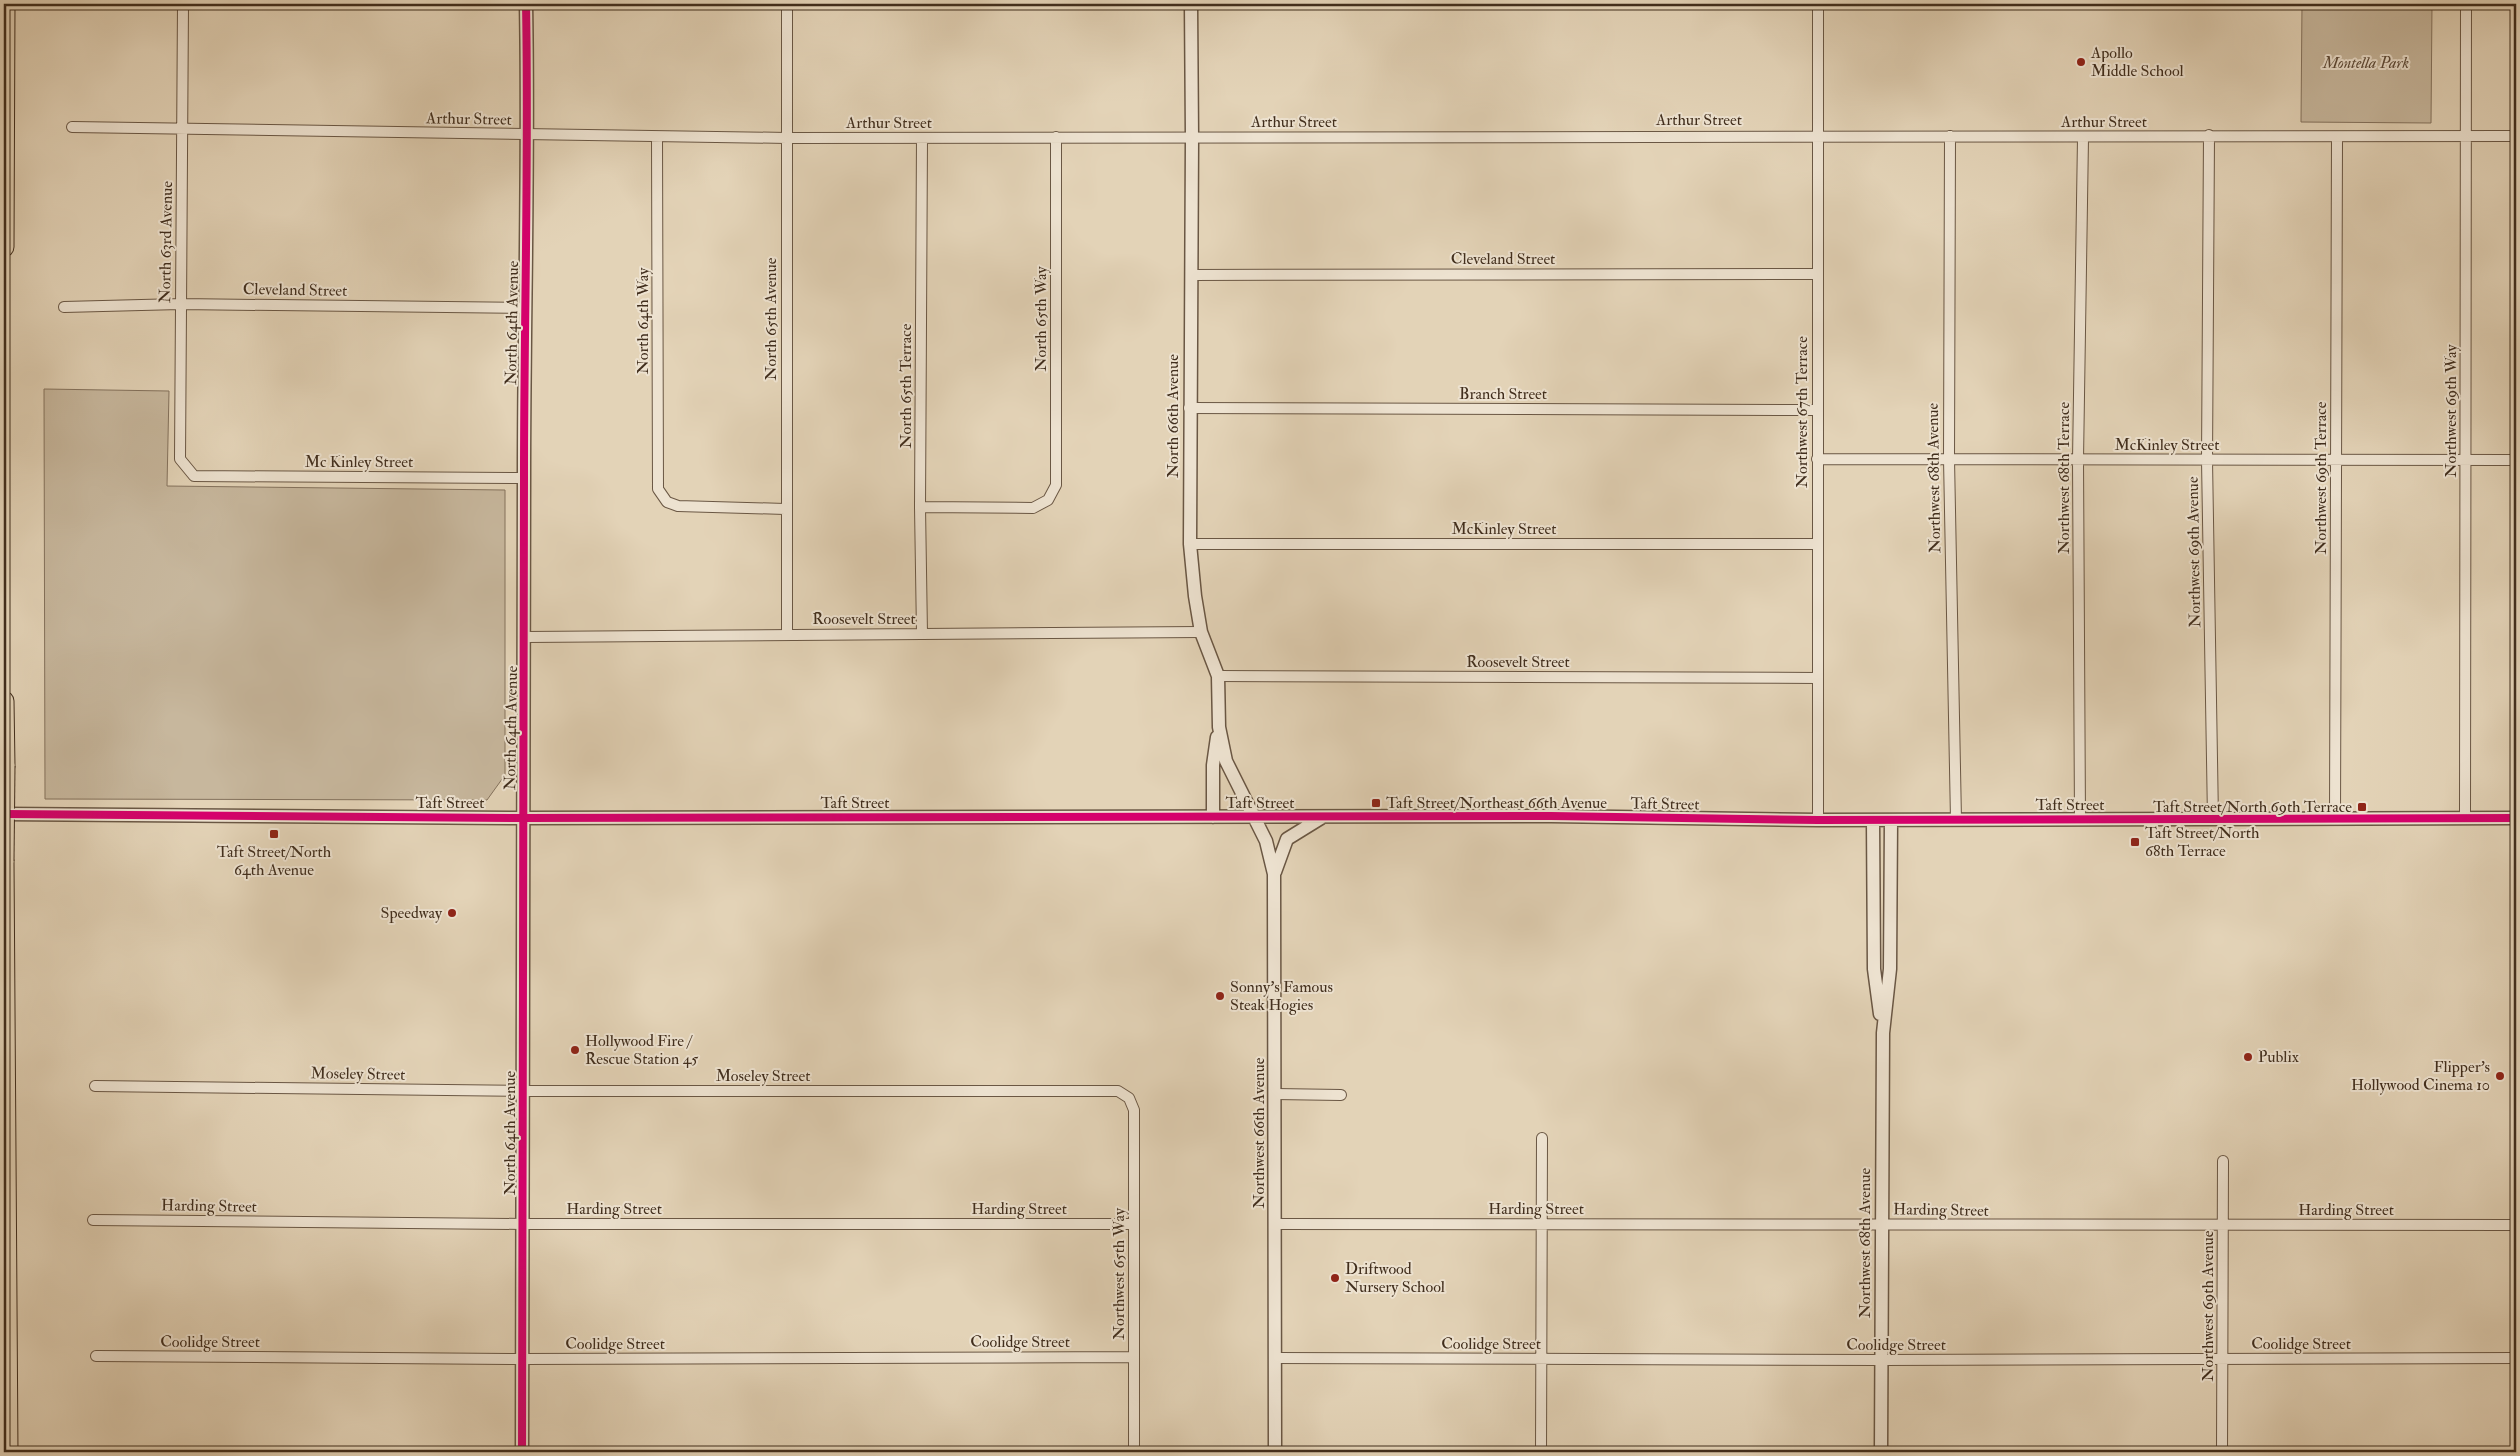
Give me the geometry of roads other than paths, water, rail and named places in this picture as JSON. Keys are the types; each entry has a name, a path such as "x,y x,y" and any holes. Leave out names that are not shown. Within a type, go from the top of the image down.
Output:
{"highway":[{"path":"4,247 5,4"},
{"path":"4,701 8,1452"}],"street":[{"name":"North 63rd Avenue","path":"183,4 180,459 194,476"},
{"name":"North 64th Avenue","path":"522,1452 526,637 524,478 529,135 526,4"},
{"name":"North 65th Avenue","path":"786,635 787,4"},
{"name":"North 66th Avenue","path":"1191,4 1190,544 1201,632 1218,676 1219,727 1226,762 1255,817"},
{"name":"Northwest 67th Terrace","path":"1816,4 1818,820"},
{"name":"Northwest 69th Way","path":"2465,818 2466,4"},
{"name":"Arthur Street","path":"72,127 787,138 1817,135 2083,138 2516,136"},
{"name":"Northwest 68th Avenue","path":"1950,136 1949,459 1956,820"},
{"name":"Northwest 69th Avenue","path":"2209,136 2208,460 2213,819"},
{"name":"North 64th Way","path":"657,137 658,489 667,502 678,506 785,508"},
{"name":"North 65th Way","path":"920,507 1033,508 1048,500 1056,485 1056,137"},
{"name":"Northwest 69th Terrace","path":"2335,819 2337,137"},
{"name":"North 65th Terrace","path":"922,138 920,507 922,634"},
{"name":"Northwest 68th Terrace","path":"2080,819 2078,460 2083,138"},
{"name":"Cleveland Street","path":"1191,275 1816,274"},
{"name":"Cleveland Street","path":"64,307 180,304 526,308"},
{"name":"Branch Street","path":"1189,408 1817,410"},
{"name":"McKinley Street","path":"1817,459 2516,460"},
{"name":"Mc Kinley Street","path":"194,476 524,478"},
{"name":"McKinley Street","path":"1190,544 1817,544"},
{"name":"Roosevelt Street","path":"526,637 1201,632"},
{"name":"Roosevelt Street","path":"1218,676 1818,678"},
{"path":"1212,817 1213,766 1219,727"},
{"name":"Taft Street","path":"4,814 524,818 1551,816 1956,820 2516,818"},
{"name":"Northwest 66th Avenue","path":"1255,817 1266,841 1274,874 1275,1452"},
{"path":"1274,874 1287,839 1323,817"},
{"name":"Northwest 68th Avenue","path":"1873,820 1874,969 1883,1034"},
{"name":"Northwest 68th Avenue","path":"1881,1452 1883,1034 1890,969 1892,820"},
{"name":"Moseley Street","path":"95,1086 524,1091 1118,1091 1129,1098"},
{"path":"1275,1094 1341,1095"},
{"name":"Northwest 65th Way","path":"1129,1098 1134,1110 1134,1452"},
{"path":"1541,1452 1542,1138"},
{"name":"Northwest 69th Avenue","path":"2222,1452 2223,1161"},
{"name":"Harding Street","path":"93,1220 524,1224 1134,1224"},
{"name":"Harding Street","path":"1275,1224 2223,1226 2516,1224"},
{"name":"Coolidge Street","path":"96,1356 523,1360 1134,1357"},
{"name":"Coolidge Street","path":"1275,1358 1881,1360 2516,1358"}],"place":[{"name":"Apollo Middle School","path":"2081,62"},
{"name":"Taft Street/Northeast 66th Avenue","path":"1376,803"},
{"name":"Taft Street/North 69th Terrace","path":"2362,807"},
{"name":"Taft Street/North 64th Avenue","path":"274,834"},
{"name":"Taft Street/North 68th Terrace","path":"2135,842"},
{"name":"Speedway","path":"452,913"},
{"name":"Sonny's Famous Steak Hogies","path":"1220,996"},
{"name":"Hollywood Fire / Rescue Station 45","path":"575,1050"},
{"name":"Publix","path":"2248,1057"},
{"name":"Flipper's Hollywood Cinema 10","path":"2500,1076"},
{"name":"Driftwood Nursery School","path":"1335,1278"}],"park label":[{"name":"Montella Park","path":"2366,63"}]}
